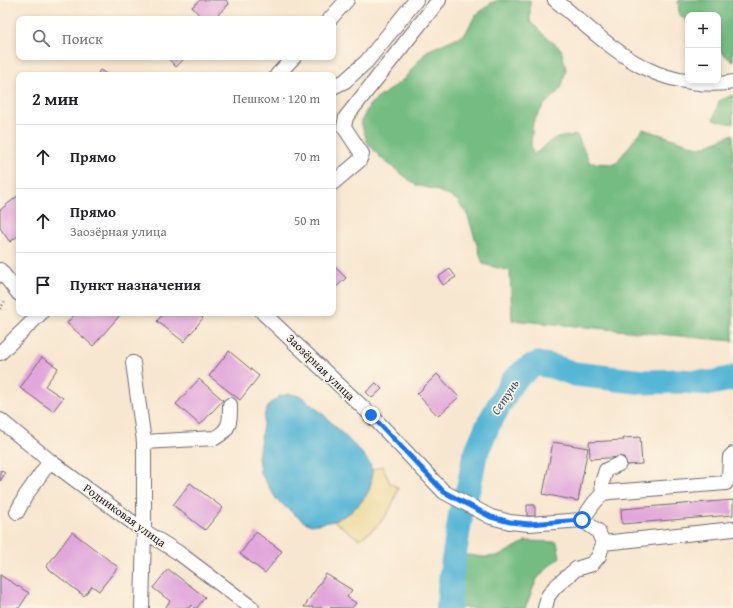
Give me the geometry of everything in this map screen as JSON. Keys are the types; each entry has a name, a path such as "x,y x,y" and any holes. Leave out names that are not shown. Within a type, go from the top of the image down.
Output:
{"street":[{"path":"333,16 347,0"},
{"path":"336,86 346,81 367,61 416,0"},
{"path":"336,180 359,161 362,154 344,127 346,117 439,0"},
{"path":"555,0 626,58 648,70 677,80 704,84 724,84 733,82"},
{"path":"280,72 291,60"},
{"path":"0,270 16,290"},
{"path":"0,353 36,316"},
{"name":"Заозёрная улица","path":"266,316 371,415 444,492 491,517 510,522 529,524 582,520"},
{"path":"133,363 144,442 142,608"},
{"path":"144,442 216,438 223,433 230,423 230,405"},
{"name":"Родниковая улица","path":"0,420 50,461 144,531 179,553 252,608"},
{"path":"545,608 548,596 554,587 576,569 592,564 599,556 603,543 598,531 582,520 594,503 603,494 610,492 726,483 729,478 730,457 733,454"},
{"path":"17,512 26,495 50,461"},
{"path":"603,494 602,483 606,470 619,464"},
{"path":"603,543 733,530"}],"green space":[{"path":"498,0 530,0 530,21 561,49 566,69 561,89 544,105 533,122 531,144 533,155 555,138 577,135 590,163 615,164 643,129 701,148 733,134 733,341 512,320 510,271 483,264 468,216 456,199 436,190 416,185 381,158 367,142 361,122 370,104 404,79 427,51 465,34 475,16 491,3"},
{"path":"678,0 733,0 733,62 721,52 721,12 685,12 685,20 679,14"},
{"path":"733,95 733,124 713,120 719,101"},
{"path":"526,541 557,542 560,557 537,579 525,608 456,608 459,568 468,555 483,557 499,556"}],"sand":[{"path":"382,466 390,483 398,488 392,505 384,518 379,524 359,539 334,521 362,502 370,488 372,470"}],"water":[{"path":"290,394 301,396 323,414 361,452 370,464 372,471 370,488 365,497 351,512 334,521 311,525 303,521 277,500 260,472 258,457 265,413 269,404 280,396"}],"building":[{"path":"200,0 226,0 229,4 216,16 200,16 192,7"},
{"path":"170,60 183,60 176,67"},
{"path":"16,197 16,237 10,242 0,228 0,210"},
{"path":"336,268 346,278 336,287"},
{"path":"450,269 456,277 443,285 438,277"},
{"path":"73,316 119,316 93,346 67,323"},
{"path":"161,316 201,316 203,318 184,342 157,321"},
{"path":"229,351 259,376 240,400 209,376"},
{"path":"42,357 58,368 45,386 63,398 53,411 20,388"},
{"path":"437,374 459,397 438,416 417,394"},
{"path":"199,379 223,400 200,425 176,404"},
{"path":"376,383 382,389 372,398 366,392"},
{"path":"640,437 642,464 625,465 624,457 590,459 589,442 624,440 623,438"},
{"path":"553,442 588,448 578,501 543,494"},
{"path":"0,470 5,473 0,481"},
{"path":"190,483 223,508 205,530 173,505"},
{"path":"733,500 733,515 622,524 621,509"},
{"path":"527,505 535,505 535,516 527,516"},
{"path":"72,532 118,567 99,591 92,586 84,596 46,567"},
{"path":"256,532 282,551 265,573 240,554"},
{"path":"168,569 205,597 197,608 194,608 191,605 189,608 165,608 170,601 153,588"},
{"path":"326,574 352,590 347,597 356,603 352,608 304,607"},
{"path":"0,575 29,593 19,608 0,608"}],"waterway":[{"name":"Сетунь","path":"448,608 451,576 461,512 469,486 475,455 488,425 512,382 523,372 538,364 551,366 575,374 644,382 679,381 711,383 733,378"}],"route":[{"path":"371,415 444,492 491,517 510,522 529,524 582,520"}]}
